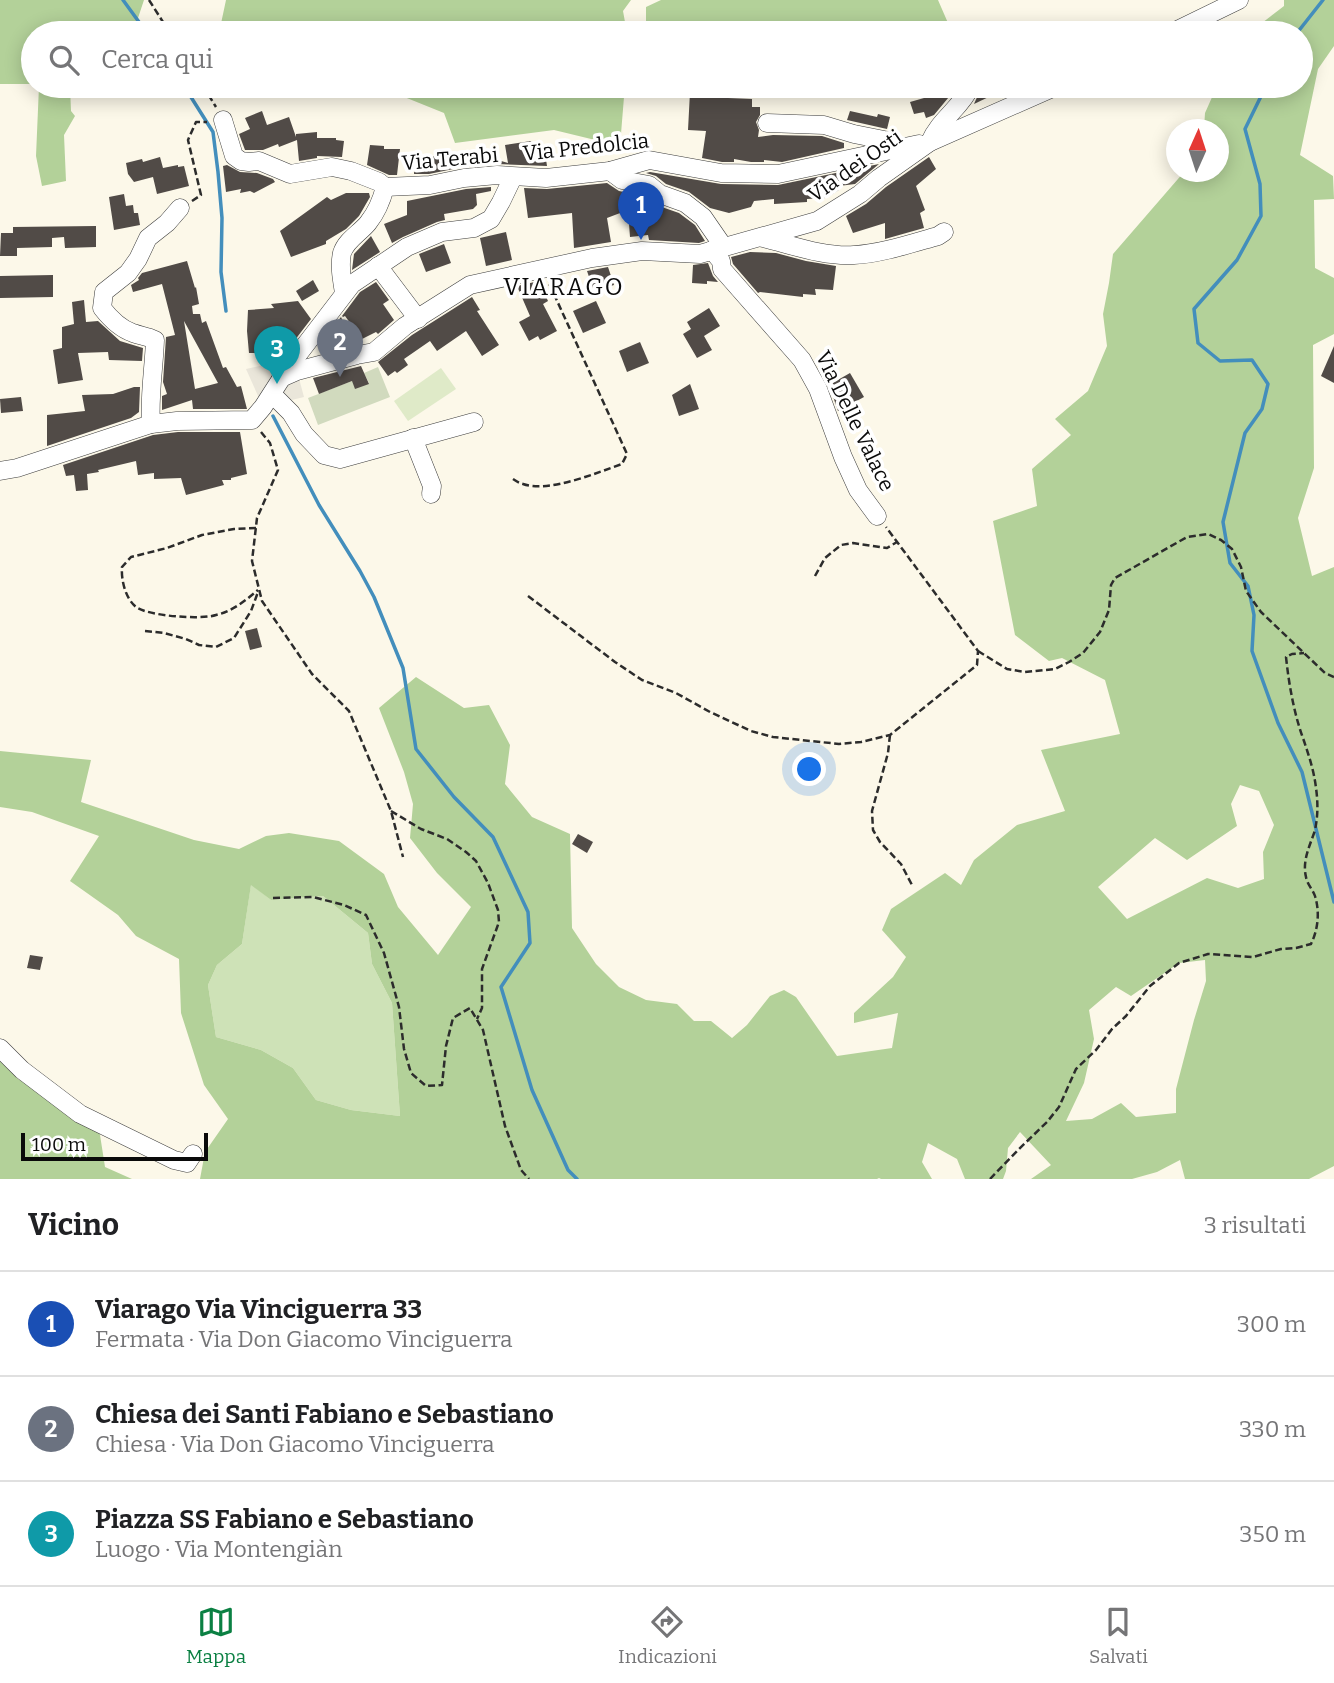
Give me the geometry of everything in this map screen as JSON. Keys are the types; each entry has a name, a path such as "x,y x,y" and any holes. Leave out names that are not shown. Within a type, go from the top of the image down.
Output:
{"street":[{"path":"1195,21 1238,0"},
{"path":"930,142 935,130 963,98"},
{"path":"930,142 1030,98"},
{"path":"220,121 234,156 241,161 259,161 290,174 332,167 351,171 385,187"},
{"path":"767,123 824,125 889,141 897,149"},
{"name":"Via Predolcia","path":"252,420 352,284 407,247 442,232 474,228 491,219 513,177 546,178 610,171 649,160 721,173 778,174 930,142"},
{"name":"Via dei Osti","path":"281,378 298,371 374,352 418,318 470,285 592,258 642,251 700,254 817,221 860,194 930,142"},
{"name":"Via Delle Valace","path":"610,171 622,180 649,185 660,194 685,203 704,218 717,248 722,269 802,360 818,389 858,490 877,516"},
{"name":"Via Terabi","path":"344,293 342,253 370,221 383,198 385,187 430,185 489,176 513,177"},
{"path":"151,424 149,407 155,340 147,335 131,333 110,318 102,308 104,292 128,273 148,238 180,208"},
{"path":"760,237 821,252 853,255 939,236 944,232"},
{"path":"378,266 418,318"},
{"path":"272,394 291,413 304,434 324,455 340,458 474,422"},
{"path":"0,471 17,468 151,424 252,420"},
{"path":"413,438 432,486 431,494"},
{"path":"0,1048 22,1070 80,1114 174,1160 187,1163 193,1154"}],"path":[{"path":"149,0 162,21"},
{"path":"180,208 201,195 188,140 196,122 220,121 209,98"},
{"path":"513,479 523,484 545,486 583,478 622,464 627,454 542,268"},
{"path":"252,420 270,443 278,470 257,518 253,561 262,601 312,674 349,711 391,811 403,857"},
{"path":"877,516 978,651 1007,669 1025,672 1055,669 1083,653 1100,632 1109,610 1111,585 1115,578 1187,537 1208,534 1232,548 1241,567 1246,591 1261,612 1325,673 1334,677"},
{"path":"256,528 202,535 131,557 122,566 121,579 130,600 137,608 169,616 216,616 240,605 259,589"},
{"path":"815,576 825,558 841,545 853,543 887,548 897,542"},
{"path":"145,631 164,633 199,645 216,647 234,638 251,611 259,589"},
{"path":"528,596 642,680 676,693 751,731 773,737 838,744 890,735 977,665 978,651"},
{"path":"990,1179 1059,1107 1076,1069 1096,1050 1150,986 1179,962 1208,954 1253,957 1311,944 1317,932 1315,898 1306,878 1305,859 1318,814 1316,786 1290,691 1286,657 1304,653"},
{"path":"890,735 873,811 873,830 880,842 901,864 912,885"},
{"path":"391,811 421,829 447,839 466,852 476,860 488,883 498,910 499,922 482,969 482,1008 477,1020"},
{"path":"273,898 313,897 344,905 366,915 384,953 399,1007 404,1049 411,1073 426,1086 442,1086 446,1046 453,1018 470,1009 483,1030 505,1126 521,1170 529,1179"}],"green space":[{"path":"0,0 144,0 137,21 21,21 21,84 0,84"},
{"path":"226,0 631,0 623,11 625,21 222,21"},
{"path":"661,0 938,0 947,21 646,21 646,7"},
{"path":"1284,0 1334,0 1334,46 1318,69 1313,93 1313,21 1265,21 1284,6"},
{"path":"38,98 70,98 71,111 75,116 64,135 66,181 42,186 36,156"},
{"path":"407,98 624,98 620,146 554,130 455,143 444,113"},
{"path":"1212,98 1312,98 1300,155 1333,176 1334,199 1314,200 1315,268 1334,278 1334,334 1313,345 1314,468 1298,518 1312,576 1334,567 1334,1166 1309,1179 1185,1179 1180,1160 1157,1172 1132,1179 1031,1179 1051,1165 1020,1132 1008,1148 1003,1179 965,1179 957,1159 928,1143 922,1162 932,1179 200,1179 205,1152 228,1119 204,1085 181,1013 179,959 136,936 118,915 70,881 99,836 32,812 0,807 0,751 91,760 81,802 194,840 239,849 266,836 289,833 339,841 384,874 398,907 438,955 471,907 437,873 410,838 413,804 404,772 379,708 416,677 464,708 489,705 510,745 505,784 532,817 570,834 572,928 596,964 619,987 646,1000 677,1004 694,1021 711,1021 732,1038 747,1025 770,996 784,990 796,997 837,1056 892,1048 898,1013 854,1023 854,1013 893,977 906,957 882,930 891,909 945,873 961,885 974,860 1017,825 1065,811 1041,750 1120,734 1105,680 1062,658 1049,661 1015,635 993,521 1037,506 1032,469 1071,435 1055,419 1088,391 1107,346 1103,314 1113,254 1175,182 1229,182 1229,119 1205,119","holes":["1240,785 1259,791 1274,825 1263,852 1264,879 1238,888 1207,878 1127,919 1098,887 1155,838 1187,860 1237,826 1231,804","251,885 271,900 323,896 368,933 372,964 392,1003 400,1116 351,1110 316,1100 293,1068 261,1050 216,1037 208,985 217,965 242,944","1205,960 1206,981 1176,1089 1176,1113 1136,1117 1121,1103 1092,1119 1066,1121 1084,1083 1094,1039 1089,1010 1116,987 1131,996 1179,963"]},
{"path":"378,367 390,397 318,425 308,398 352,381 369,383 364,373"},
{"path":"441,368 456,389 408,421 394,401"},
{"path":"251,884 271,900 323,896 368,933 372,964 392,1003 400,1116 351,1110 316,1100 293,1068 261,1050 216,1037 208,985 217,965 242,944"},
{"path":"0,1059 18,1079 98,1122 105,1167 132,1179 0,1179"}],"shaded area":[{"path":"285,360 297,371 304,397 263,407 246,369"}],"building":[{"path":"690,98 752,99 752,107 760,107 756,122 758,137 822,136 844,143 844,148 782,162 734,159 734,162 722,162 702,158 706,131 688,130"},
{"path":"924,98 948,98 934,115 926,118 924,112 914,114 910,102"},
{"path":"262,111 267,125 289,117 296,137 296,134 317,132 317,138 344,141 342,157 317,156 299,161 297,140 279,147 278,144 263,150 245,150 239,134 250,129 245,118"},
{"path":"850,111 890,117 887,129 847,120"},
{"path":"531,141 533,147 544,146 547,166 496,164 414,174 415,157 472,153 508,163 505,145"},
{"path":"370,145 384,146 384,149 400,149 397,175 389,175 367,165"},
{"path":"160,157 163,168 184,166 189,186 157,194 153,177 134,182 128,174 126,163"},
{"path":"929,157 936,169 916,186 925,210 920,213 924,228 885,239 885,223 853,233 846,216"},
{"path":"879,164 855,184 839,186 839,190 826,198 774,204 774,199 754,201 751,207 729,213 710,208 689,192 646,173 721,184 778,185"},
{"path":"227,165 240,172 257,173 275,182 254,193 240,193 241,189 226,192 223,166"},
{"path":"607,183 619,191 644,196 656,205 679,213 695,225 705,241 699,243 649,240 648,235 630,237 628,210 607,218 611,242 574,248 572,213 528,218 524,188 547,189"},
{"path":"491,187 491,191 476,194 477,205 473,209 444,214 445,220 392,243 384,224 407,215 407,201 466,189"},
{"path":"346,193 369,193 370,197 359,216 346,229 326,241 326,244 291,257 280,231 327,197 331,200"},
{"path":"124,194 126,206 133,205 134,213 138,213 140,225 114,230 109,197"},
{"path":"96,226 96,247 65,248 64,237 52,238 52,247 17,248 17,256 0,256 1,233 13,233 13,227"},
{"path":"506,232 512,260 486,266 480,238"},
{"path":"371,236 380,252 352,270 354,254"},
{"path":"444,244 451,263 426,272 419,254"},
{"path":"750,252 776,253 836,266 833,290 815,289 816,295 803,294 803,297 758,293 733,264 731,257"},
{"path":"187,261 199,304 192,306 193,314 200,314 202,323 206,321 223,368 226,367 237,387 241,386 247,409 193,409 192,400 162,410 162,396 167,394 163,382 166,337 175,335 162,284 133,292 131,285 139,280 142,273","holes":["184,321 218,383 195,389"]},
{"path":"708,263 718,282 692,283 693,265"},
{"path":"608,267 614,285 594,291 587,271"},
{"path":"53,275 53,297 0,298 0,276"},
{"path":"313,280 319,291 302,301 296,291"},
{"path":"539,281 548,301 543,304 557,331 540,340 538,336 529,341 519,322 530,316 517,286"},
{"path":"376,282 389,300 383,304 394,320 378,334 376,332 362,339 345,316 342,316 360,292"},
{"path":"472,297 480,310 477,311 499,345 482,356 466,331 437,351 430,341 404,359 408,365 388,376 378,362 412,335"},
{"path":"84,300 86,322 98,321 120,341 143,348 142,361 109,360 108,352 78,353 83,380 58,384 53,350 62,348 62,327 74,324 72,302"},
{"path":"298,301 311,319 288,349 277,353 249,353 248,310 274,308 271,304"},
{"path":"596,301 606,323 583,333 573,311"},
{"path":"709,308 720,326 704,336 712,350 697,358 683,334 691,329 687,322"},
{"path":"341,317 353,344 323,352 319,345"},
{"path":"640,342 649,363 627,372 619,351"},
{"path":"1334,346 1334,383 1321,376"},
{"path":"361,366 369,384 355,389 352,381 319,394 313,378"},
{"path":"850,373 864,397 838,411 829,385"},
{"path":"690,384 699,409 679,416 672,395"},
{"path":"140,387 139,412 131,418 47,446 47,415 85,411 82,395 113,394"},
{"path":"21,397 23,411 1,413 0,399"},
{"path":"178,432 240,432 247,474 231,480 222,480 224,485 186,495 181,478 154,479 154,473 138,475 136,461 87,474 88,490 76,491 74,475 66,476 63,465 153,435"},
{"path":"257,628 262,647 250,650 245,631"},
{"path":"578,834 593,842 587,853 572,844"},
{"path":"30,955 43,957 40,970 27,968"}],"waterway":[{"path":"123,0 138,21"},
{"path":"1306,21 1323,0"},
{"path":"192,98 213,132 222,218 221,272 226,311"},
{"path":"1260,98 1245,129 1260,184 1261,216 1237,260 1194,309 1198,343 1220,361 1252,360 1268,384 1262,409 1245,433 1223,522 1230,563 1248,586 1254,615 1252,651 1278,723 1302,772 1334,902"},
{"path":"273,416 319,505 374,597 403,668 416,749 454,797 493,837 528,912 530,943 501,987 532,1090 568,1170 577,1179"}],"place":[{"name":"Viarago Via Vinciguerra 33","path":"641,240"},
{"name":"Chiesa dei Santi Fabiano e Sebastiano","path":"340,377"},
{"name":"Piazza SS Fabiano e Sebastiano","path":"277,384"}],"district":[{"name":"VIARAGO","path":"564,287"}]}
